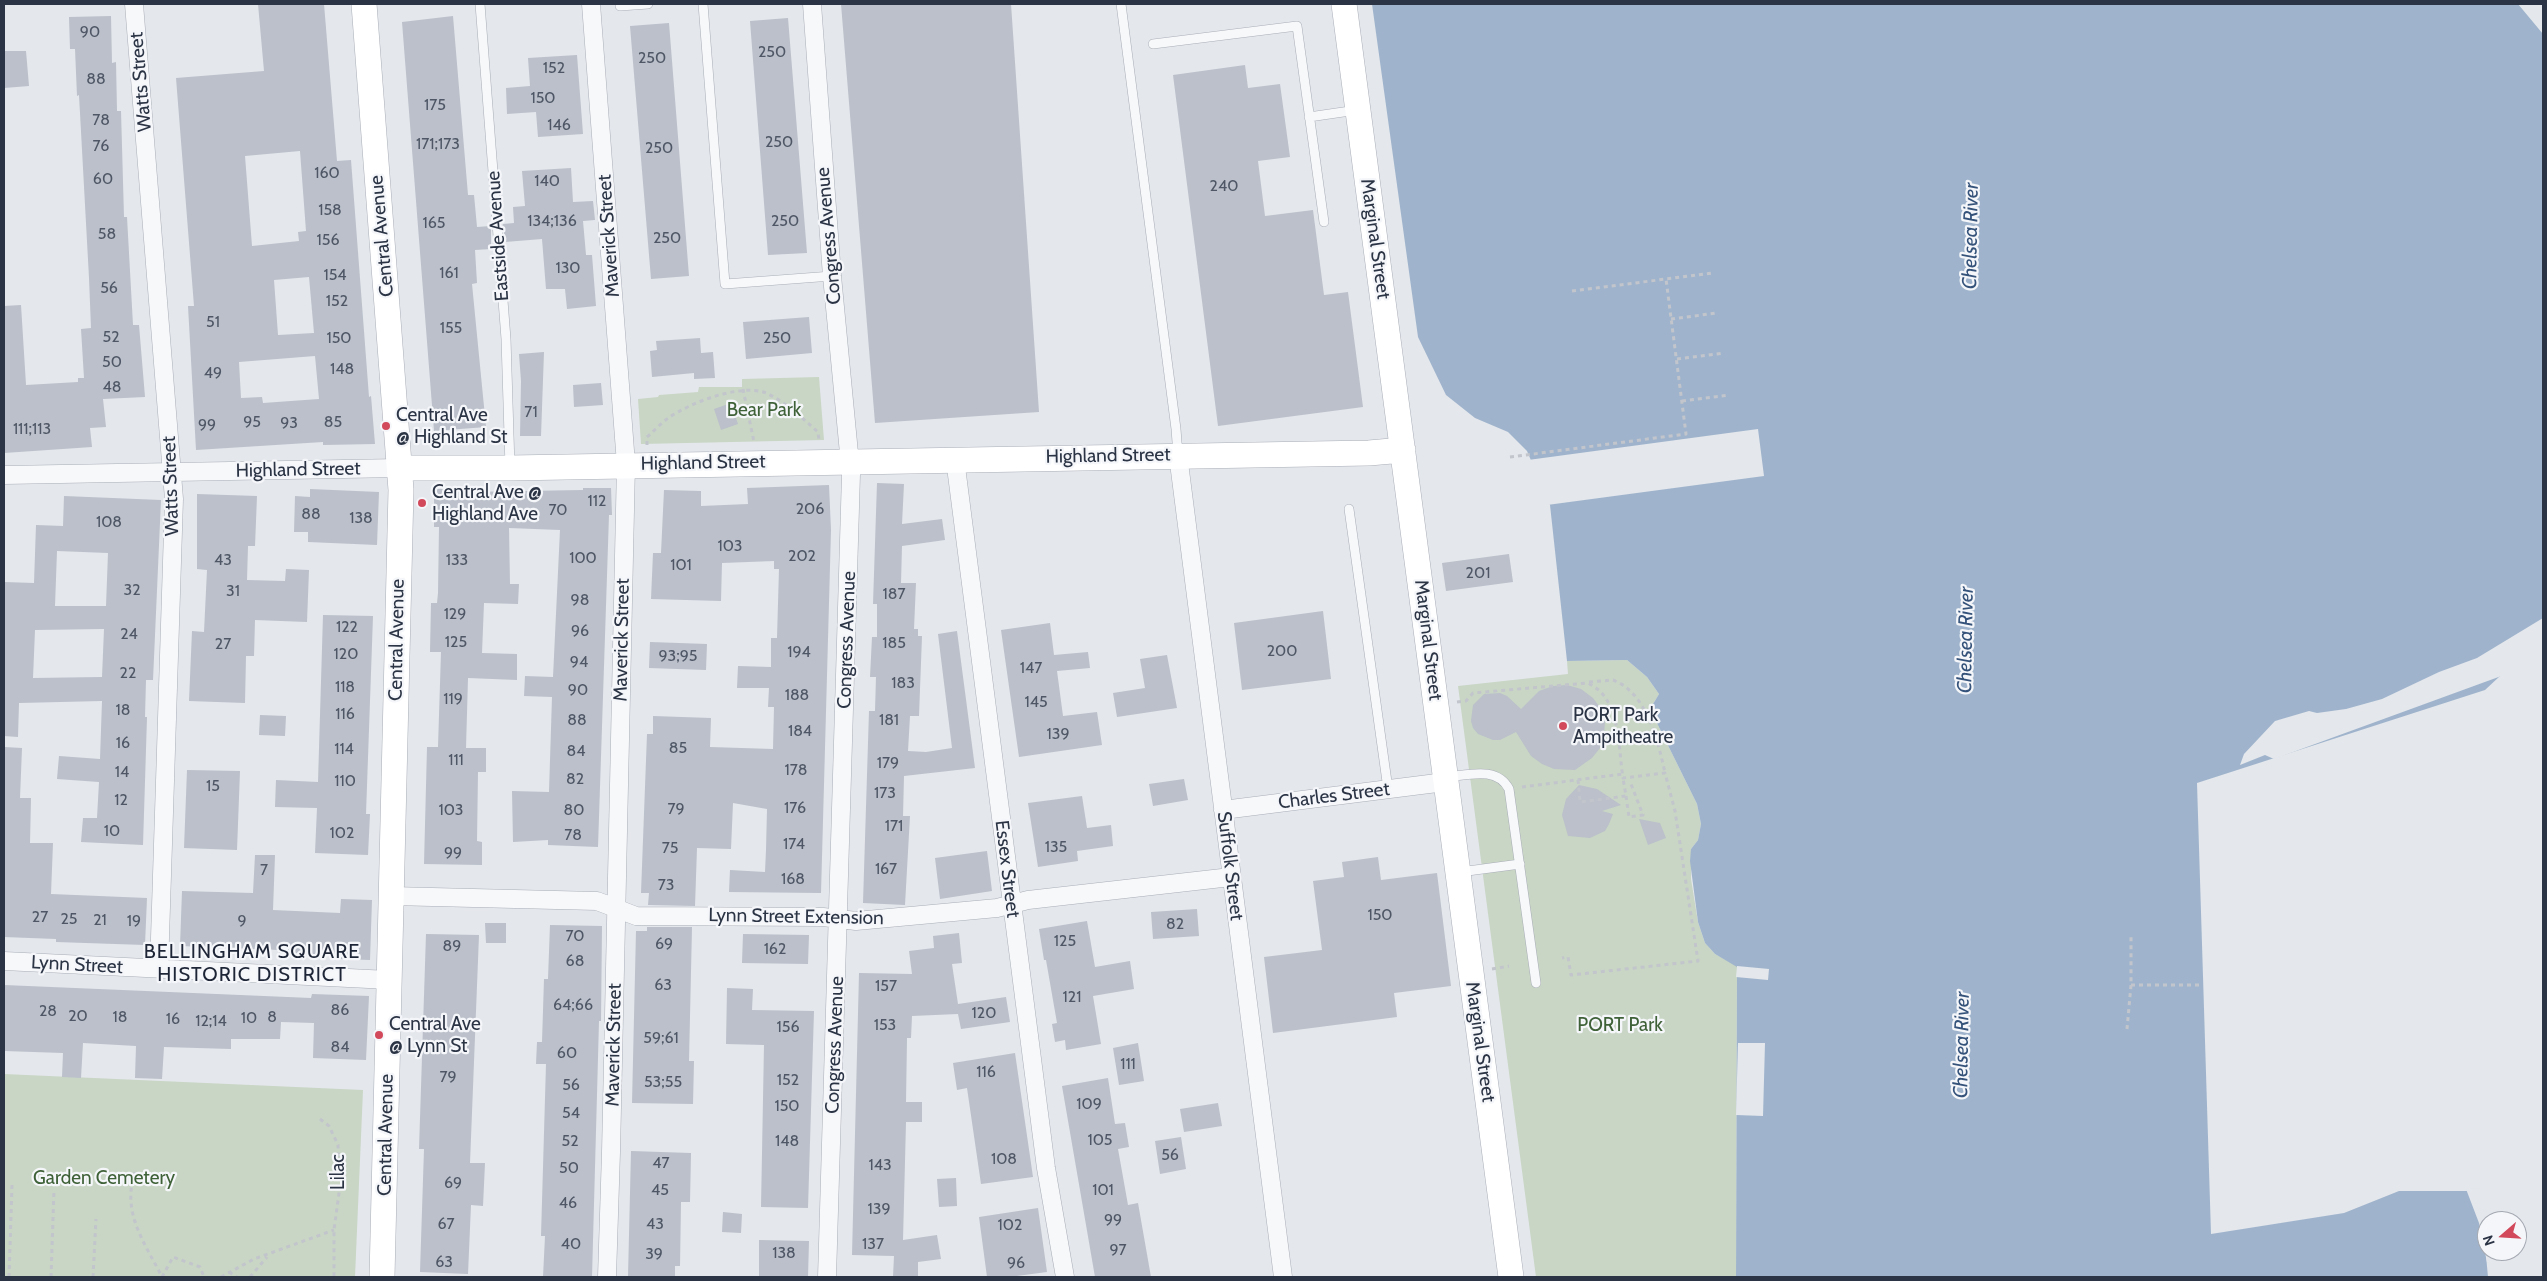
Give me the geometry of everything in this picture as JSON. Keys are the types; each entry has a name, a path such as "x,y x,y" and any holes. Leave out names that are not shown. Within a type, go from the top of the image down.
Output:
{"street":[{"name":"Watts Street","path":"134,4 174,499 159,969"},
{"name":"Central Avenue","path":"364,4 400,468 382,1277"},
{"name":"Maverick Street","path":"591,4 626,464 607,1277"},
{"name":"Congress Avenue","path":"812,4 832,276 850,461 839,919 827,1277"},
{"name":"Marginal Street","path":"1344,4 1511,1277"},
{"name":"Highland Street","path":"4,475 400,468 510,468 626,464 1403,450"},
{"name":"Suffolk Street","path":"1178,455 1283,1277"},
{"name":"Essex Street","path":"955,459 1046,1168 1065,1277"},
{"name":"Charles Street","path":"1222,810 1445,780"},
{"name":"Lynn Street Extension","path":"391,896 597,901 636,916 823,917 856,921 997,908 1028,900 1231,877"},
{"name":"Lynn Street","path":"4,962 389,980"}],"lane":[{"name":"Eastside Avenue","path":"480,4 506,339 510,468"},
{"path":"620,6 648,4"},
{"path":"703,4 725,284 832,276"},
{"path":"1121,4 1178,455"},
{"path":"1153,44 1297,26 1324,222"},
{"path":"1309,117 1358,110"},
{"path":"1349,509 1388,789"},
{"path":"1445,780 1478,774 1494,774 1505,782 1509,789 1536,983"},
{"path":"1457,872 1520,864"}],"path":[{"path":"1572,291 1713,273"},
{"path":"1510,457 1686,434 1666,279"},
{"path":"1671,320 1717,313"},
{"path":"1676,359 1724,353"},
{"path":"647,447 647,436 668,418 717,396 743,389 764,392 784,403 818,432 819,443"},
{"path":"743,389 754,444"},
{"path":"1682,401 1729,395"},
{"path":"1454,702 1466,701 1473,693 1613,680 1620,682 1632,693 1653,729 1675,811 1698,961 1571,975 1568,958 1562,958"},
{"path":"1587,682 1598,688 1609,702 1613,713 1629,817 1643,815 1631,784"},
{"path":"1509,789 1665,772"},
{"path":"1578,780 1580,802 1626,796"},
{"path":"2127,1029 2131,986 2131,935"},
{"path":"1492,969 1508,966"},
{"path":"2131,986 2203,985"},
{"name":"Lilac","path":"320,1119 330,1126 338,1145 334,1277"},
{"path":"135,1172 130,1187 132,1212 140,1236 162,1277"},
{"path":"9,1277 12,1184"},
{"path":"51,1277 54,1189"},
{"path":"93,1277 96,1219"},
{"path":"220,1277 254,1259 268,1256 313,1236 334,1230"},
{"path":"250,1277 268,1256"},
{"path":"162,1277 173,1257 200,1267 204,1277"},
{"path":"230,1272 236,1277"}],"green space":[{"name":"Bear Park","path":"819,377 824,440 641,444 638,399 658,397 659,395 698,392 699,387 742,387 742,379"},
{"name":"PORT Park","path":"1627,660 1647,677 1659,694 1650,709 1697,804 1701,824 1698,840 1691,849 1691,879 1698,922 1705,943 1715,954 1737,966 1736,1277 1536,1277 1458,686 1568,674 1567,661"},
{"name":"Garden Cemetery","path":"4,1074 363,1090 355,1277 4,1277"}],"water":[{"name":"Chelsea River","path":"1372,4 2518,4 2543,34 2543,636 2485,690 2197,783 2211,1234 2344,1213 2399,1191 2480,1191 2482,1211 2477,1211 2477,1261 2487,1261 2488,1277 1736,1277 1737,967 1715,954 1705,943 1698,922 1690,861 1691,849 1698,840 1701,824 1697,804 1650,709 1659,694 1647,677 1627,660 1567,661 1550,505 1527,451 1508,432 1475,418 1446,395 1418,337"}],"pier":[{"path":"1758,429 1764,476 1547,505 1528,460"},
{"path":"2543,618 2543,640 2504,675 2274,759 2265,755 2240,765 2244,754 2275,721 2309,711 2317,713 2346,709 2382,699 2439,672 2477,658"},
{"path":"1737,966 1769,969 1768,980 1736,977"},
{"path":"1738,1043 1765,1043 1763,1116 1736,1115"},
{"path":"2480,1188 2482,1191 2484,1211 2477,1211 2477,1218 2466,1189"}],"building":[{"path":"258,4 324,4 337,161 351,160 369,397 371,396 375,444 323,445 323,442 196,450 188,306 194,306 176,78 264,71","holes":["300,151 306,231 298,232 299,241 252,246 245,156","309,277 314,333 278,335 274,280","315,356 319,399 263,403 262,397 241,398 239,362"]},
{"path":"841,4 1011,4 1039,412 875,423"},
{"path":"111,16 112,63 116,62 117,111 121,111 124,217 127,217 133,325 139,325 145,397 103,399 106,427 90,428 92,447 4,453 4,306 21,305 26,385 78,382 78,378 84,378 81,329 91,328 89,278 79,95 77,96 75,49 70,49 69,17"},
{"path":"453,16 468,195 474,195 477,227 491,226 491,249 475,250 477,283 472,284 486,427 434,431 402,22"},
{"path":"788,18 807,253 768,255 750,21"},
{"path":"669,23 689,276 651,279 630,26"},
{"path":"4,51 26,51 29,86 4,88"},
{"path":"577,55 583,134 538,137 536,112 507,114 506,88 530,86 528,58"},
{"path":"1245,65 1248,88 1280,84 1290,157 1258,161 1265,216 1313,210 1324,295 1348,292 1363,407 1218,426 1173,75"},
{"path":"571,168 573,202 593,201 595,220 583,221 586,255 592,255 596,306 567,309 565,289 546,289 542,239 505,242 503,224 514,223 513,207 525,206 522,171"},
{"path":"809,317 812,353 746,359 743,322"},
{"path":"700,338 701,353 713,352 715,378 694,379 694,373 652,377 650,351 657,350 656,341"},
{"path":"544,352 541,436 520,436 521,381 519,354"},
{"path":"601,383 603,405 574,407 573,385"},
{"path":"731,403 738,424 721,430 714,409"},
{"path":"877,483 904,484 902,524 942,519 945,540 902,546 901,583 916,583 914,629 918,629 918,636 922,636 919,716 910,716 908,751 926,752 952,748 938,634 957,631 975,768 904,776 903,816 910,816 905,905 863,903 869,711 875,711 876,677 870,677 872,637 877,637 877,604 873,604"},
{"path":"829,485 831,530 821,893 729,892 730,870 765,872 766,850 767,809 733,803 731,849 697,848 695,906 648,905 649,893 641,893 647,734 653,734 653,716 711,718 710,747 773,749 774,707 768,707 769,688 737,688 738,666 771,667 771,638 777,638 779,569 774,569 774,561 722,563 721,601 651,599 653,553 661,553 664,490 701,491 701,506 748,504 747,488"},
{"path":"583,488 611,488 612,515 609,515 598,847 548,845 548,840 513,842 512,791 549,792 552,697 524,696 525,676 553,677 560,530 509,528 510,584 519,584 518,604 484,603 482,653 517,654 517,680 468,678 466,748 486,748 486,772 478,772 477,841 482,842 482,865 424,864 427,747 438,747 441,652 430,652 431,603 437,603 438,593 439,527 434,527 434,489 465,489 465,492 583,490"},
{"path":"310,489 379,492 377,545 308,542 308,532 294,532 295,496 310,497"},
{"path":"197,494 257,496 255,546 248,546 247,580 285,581 286,569 309,570 307,622 255,620 254,656 246,656 245,703 189,701 192,631 204,632 207,570 197,569"},
{"path":"64,496 161,500 153,680 146,680 145,717 147,717 143,845 81,842 83,818 97,818 99,782 57,779 59,756 100,759 102,701 19,703 18,737 4,736 4,582 34,583 36,525 63,526","holes":["57,551 108,553 106,606 55,606","104,629 102,677 33,678 35,630"]},
{"path":"1509,554 1513,582 1446,591 1442,563"},
{"path":"1323,611 1331,679 1242,690 1234,623"},
{"path":"323,615 373,616 366,814 370,814 368,855 315,853 317,808 275,807 276,780 318,782"},
{"path":"1050,623 1054,655 1088,652 1090,668 1057,671 1063,716 1097,712 1102,745 1019,757 1001,630"},
{"path":"650,642 707,644 706,670 649,668"},
{"path":"1167,655 1177,708 1117,717 1113,693 1145,688 1140,659"},
{"name":"PORT Park Ampitheatre","path":"1567,685 1581,689 1593,698 1601,709 1605,722 1600,748 1592,758 1575,770 1554,769 1542,764 1531,756 1516,732 1500,740 1493,740 1478,734 1473,728 1471,721 1473,705 1484,694 1500,693 1507,696 1521,709 1539,691 1553,686"},
{"path":"260,715 286,716 285,736 259,735"},
{"path":"4,747 22,748 20,798 31,798 30,843 53,843 51,894 147,898 145,945 56,942 56,939 4,937"},
{"path":"187,770 240,771 237,850 184,848"},
{"path":"1184,779 1188,800 1153,806 1149,784"},
{"path":"1579,785 1597,789 1621,805 1602,811 1613,814 1609,824 1605,831 1590,838 1568,836 1562,815 1566,799"},
{"path":"1082,796 1087,828 1111,825 1113,846 1077,851 1078,861 1038,867 1028,803"},
{"path":"1639,819 1660,823 1666,838 1648,845"},
{"path":"987,851 992,891 940,899 935,858"},
{"path":"255,855 275,855 273,910 340,913 341,899 372,900 370,960 338,959 339,955 279,953 279,950 180,946 182,891 253,893"},
{"path":"1378,857 1381,880 1437,873 1451,986 1394,993 1397,1017 1273,1033 1264,957 1322,950 1313,881 1344,877 1342,862"},
{"path":"1197,909 1199,936 1153,939 1151,912"},
{"path":"1087,921 1095,967 1130,961 1134,989 1093,996 1101,1044 1066,1050 1065,1040 1055,1042 1052,1024 1057,1023 1039,929"},
{"path":"485,923 506,923 506,943 486,943"},
{"path":"550,925 602,926 601,1021 599,1021 592,1277 543,1277 545,1236 541,1236 546,1064 536,1064 537,1042 542,1042 544,979 548,979"},
{"path":"647,927 692,927 689,1061 694,1061 693,1104 632,1103 636,931 647,931"},
{"path":"959,933 962,963 952,964 958,1004 1006,997 1010,1022 961,1029 958,1014 912,1016 911,1038 907,1038 906,1102 922,1102 922,1122 906,1122 903,1240 937,1235 941,1259 918,1262 918,1277 893,1277 894,1256 852,1255 859,973 912,974 909,951 934,948 933,936"},
{"path":"426,934 479,935 470,1163 485,1163 483,1206 471,1205 468,1274 420,1272 424,1149 419,1149"},
{"path":"743,934 809,935 808,964 742,963"},
{"path":"4,985 311,998 312,994 369,996 366,1060 313,1058 314,1023 281,1022 280,1039 231,1039 231,1049 164,1047 162,1079 135,1078 136,1046 83,1043 81,1078 62,1077 63,1053 4,1051"},
{"path":"727,988 753,989 752,1010 814,1011 808,1208 761,1207 764,1045 726,1044"},
{"path":"1138,1043 1144,1081 1119,1085 1113,1048"},
{"path":"1015,1053 1033,1177 981,1184 967,1088 957,1090 953,1063"},
{"path":"1108,1078 1115,1124 1125,1123 1129,1147 1118,1149 1128,1205 1138,1203 1151,1277 1095,1277 1062,1086"},
{"path":"1218,1103 1222,1126 1184,1132 1180,1109"},
{"path":"1181,1137 1186,1169 1160,1174 1155,1141"},
{"path":"631,1151 691,1153 690,1202 681,1202 680,1266 675,1266 675,1277 628,1277"},
{"path":"956,1178 957,1206 939,1207 937,1179"},
{"path":"1038,1208 1047,1272 1009,1277 987,1277 979,1217"},
{"path":"723,1212 742,1214 741,1233 722,1232"},
{"path":"759,1240 809,1241 808,1277 759,1277"}],"place":[{"name":"Central Ave @ Highland St","path":"386,426"},
{"name":"Central Ave @ Highland Ave","path":"422,503"},
{"name":"PORT Park Ampitheatre","path":"1563,726"},
{"name":"Central Ave @ Lynn St","path":"379,1035"}],"district":[{"name":"BELLINGHAM SQUARE HISTORIC DISTRICT","path":"252,964"}]}
